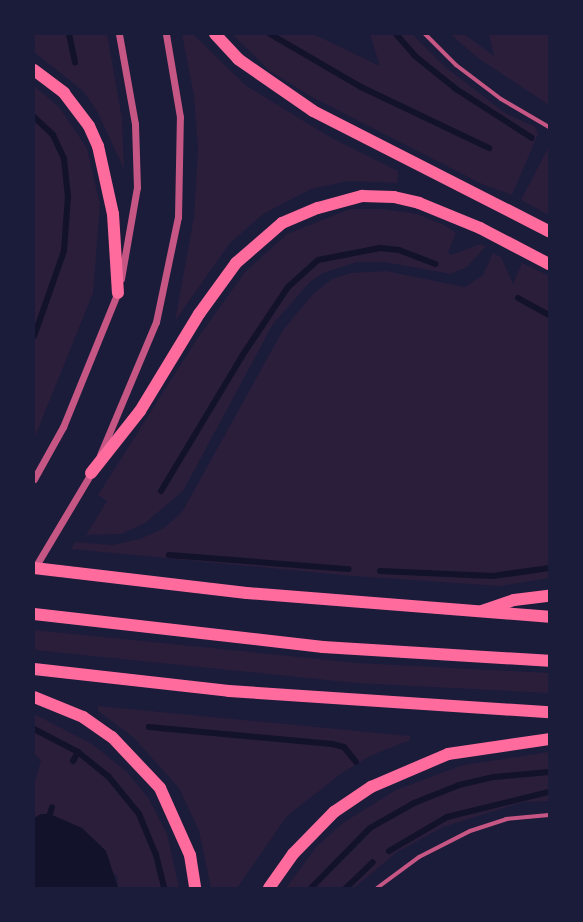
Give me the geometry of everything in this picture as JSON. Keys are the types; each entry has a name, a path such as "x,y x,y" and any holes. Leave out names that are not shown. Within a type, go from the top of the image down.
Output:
{"highway":[{"path":"215,34 238,59 313,111 549,231"},
{"path":"34,70 64,93 89,126 98,146 113,214 118,293"},
{"path":"92,474 140,411 199,314 236,262 282,223 318,208 362,196 394,197 420,203 480,228 549,264"},
{"path":"34,569 247,593 477,613 549,617"},
{"path":"477,613 514,600 549,596"},
{"path":"34,614 323,648 549,661"},
{"path":"34,669 229,691 549,712"},
{"path":"34,697 83,717 112,737 160,788 190,855 196,888"},
{"path":"269,888 293,854 334,812 371,787 448,754 549,739"}],"street":[{"path":"34,479 63,427 118,293 136,187 135,124 119,34"},
{"path":"34,569 92,474 156,322 170,267 178,217 181,146 180,117 166,34"},
{"path":"425,34 467,74 549,127"},
{"path":"377,888 419,857 470,831 506,819 549,815"}],"shaded area":[{"path":"34,34 107,34 122,118 124,169 97,111 83,91 34,52"},
{"path":"182,34 193,34 245,85 330,137 398,171 398,177 397,183 348,181 311,189 263,214 230,243 175,321 194,217 198,148 194,96"},
{"path":"232,34 313,34 380,66 370,34 412,34 444,66 505,113 535,127 538,134 512,195 482,184 312,97 270,71"},
{"path":"450,34 464,34 494,56 489,34 549,34 549,105 478,58"},
{"path":"34,86 59,107 87,148 100,205 93,293 34,439"},
{"path":"549,146 549,215 521,200"},
{"path":"350,209 383,209 417,214 444,225 456,233 448,252 451,255 480,244 486,246 467,267 451,274 384,262 357,262 323,273 310,282 273,324 183,491 145,523 121,534 86,535 107,501 98,495 197,339 245,272 287,234"},
{"path":"493,253 501,257 513,284 522,263 549,276 549,578 500,586 352,576 71,549 75,542 113,545 140,539 164,528 182,512 283,330 314,293 332,279 351,273 386,271 465,287 483,275"},
{"path":"34,630 358,663 549,673 549,693 356,683 34,650"},
{"path":"98,706 410,736 410,740 370,756 342,773 287,816 237,888 211,888 199,831 179,788 133,737 98,711"},
{"path":"34,714 92,744 127,772 149,799 167,834 179,888 118,888 117,876 41,814 34,818 34,785 41,760 34,754"},
{"path":"549,752 549,801 523,802 443,827 397,852 354,888 286,888 317,846 343,823 396,790 463,765"},
{"path":"41,814 50,814 82,828 106,851 118,888 34,888 34,818"}],"waterway":[{"path":"69,34 75,62"},
{"path":"270,34 361,87 489,148"},
{"path":"396,34 415,56 456,89 532,138"},
{"path":"34,117 53,135 64,159 68,196 64,251 34,336"},
{"path":"161,491 242,356 288,287 318,260 380,248 399,250 435,264"},
{"path":"518,298 549,315"},
{"path":"169,555 348,569"},
{"path":"380,571 493,576 549,568"},
{"path":"149,727 332,744 344,747 356,762"},
{"path":"34,729 78,752 108,776 139,814 156,855 164,888"},
{"path":"73,761 78,752"},
{"path":"311,888 370,828 414,803 459,785 494,777 549,772"},
{"path":"389,851 447,817 549,792"},
{"path":"50,814 52,807"},
{"path":"346,888 373,862"}]}
